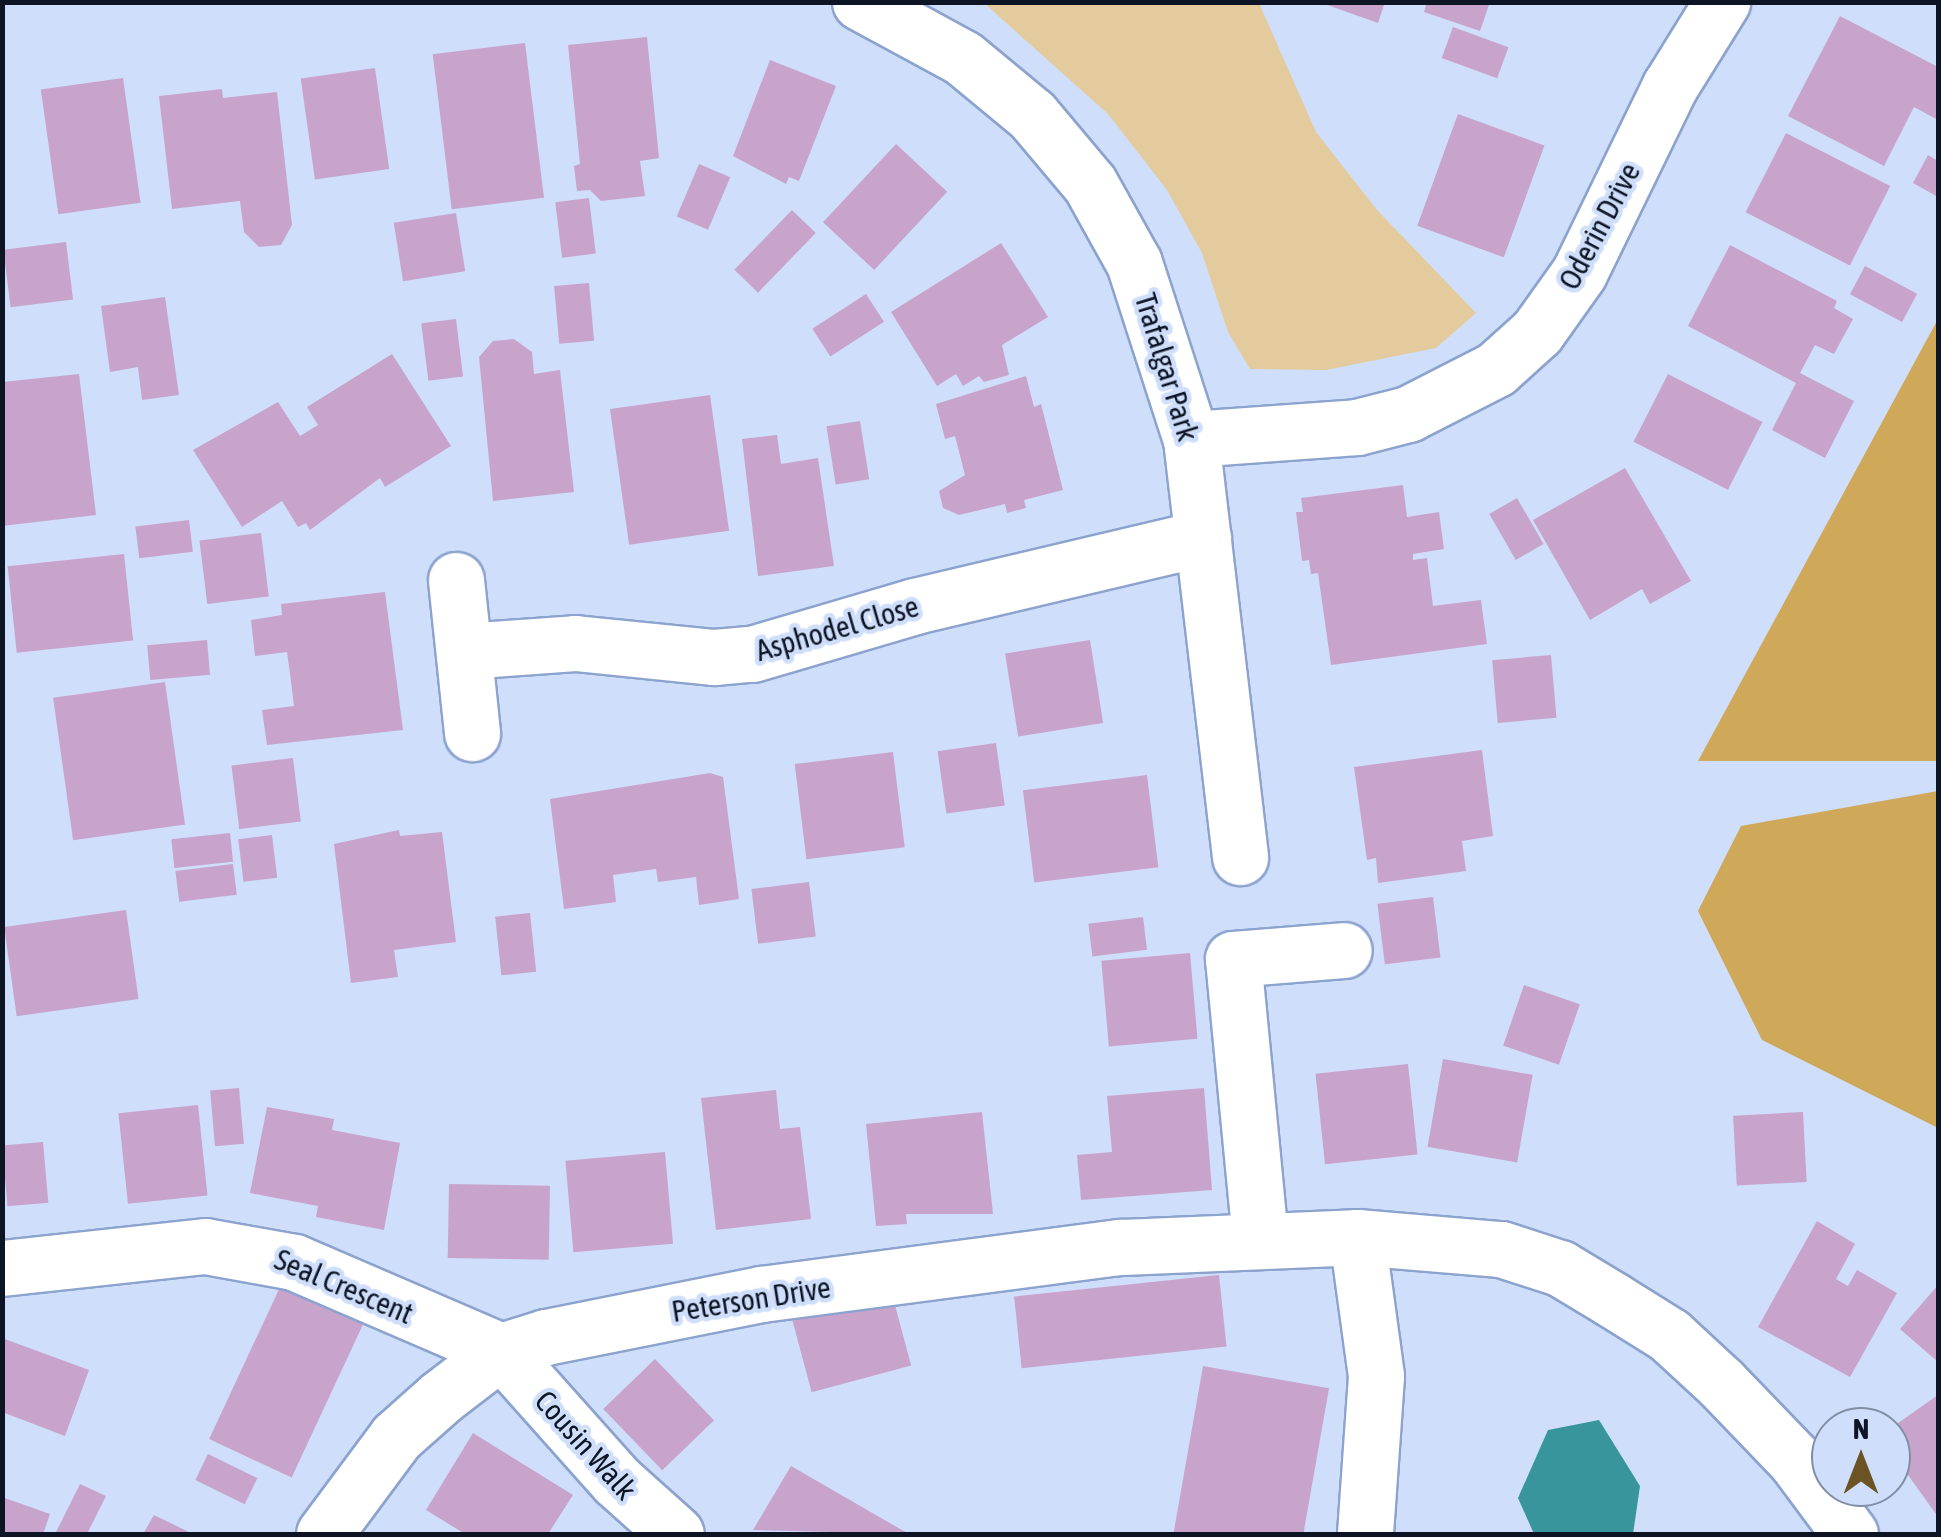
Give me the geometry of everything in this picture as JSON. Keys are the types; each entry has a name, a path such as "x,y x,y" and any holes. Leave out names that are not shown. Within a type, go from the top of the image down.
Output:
{"street":[{"name":"Trafalgar Park","path":"860,2 963,58 1032,115 1090,184 1134,263 1192,440 1240,857"},
{"name":"Oderin Drive","path":"1192,440 1358,426 1408,414 1496,369 1537,332 1579,273 1670,86 1722,2"},
{"name":"Asphodel Close","path":"464,651 575,643 714,657 752,654 914,606 1203,538"},
{"path":"456,580 472,733"},
{"path":"1260,1239 1232,959 1344,950"},
{"path":"1357,1236 1376,1376 1365,1534"},
{"name":"Peterson Drive","path":"324,1534 396,1437 501,1351 762,1294 1120,1247 1357,1236 1501,1250 1574,1276 1669,1335 1722,1383 1795,1460 1850,1534"},
{"name":"Seal Crescent","path":"2,1268 204,1246 248,1250 294,1262 501,1351"},
{"name":"Cousin Walk","path":"501,1351 617,1481 676,1534"}],"shaded area":[{"path":"984,3 1259,3 1316,132 1377,210 1476,313 1436,348 1326,370 1250,369 1228,332 1202,253 1167,190 1108,114"},
{"path":"1938,319 1938,761 1698,761"},
{"path":"1938,791 1938,1128 1762,1040 1698,911 1741,826"},
{"path":"1599,1420 1640,1486 1633,1534 1534,1534 1518,1498 1548,1430"}],"building":[{"path":"1319,2 1385,2 1378,23"},
{"path":"1427,2 1490,2 1480,31 1424,12"},
{"path":"1840,16 1938,67 1938,120 1914,107 1884,166 1788,116"},
{"path":"1453,27 1508,47 1497,78 1442,58"},
{"path":"647,37 659,158 640,161 645,196 601,201 590,190 577,191 574,166 580,164 568,45"},
{"path":"525,43 544,198 452,209 433,54"},
{"path":"770,60 836,86 799,181 789,177 786,184 733,156"},
{"path":"375,68 389,169 315,179 301,78"},
{"path":"123,78 141,203 58,214 41,90"},
{"path":"222,89 223,98 277,92 292,225 281,245 259,247 244,232 240,201 172,209 159,96"},
{"path":"1458,114 1544,145 1504,257 1417,226"},
{"path":"1786,133 1890,186 1850,265 1746,212"},
{"path":"896,144 947,192 874,270 823,222"},
{"path":"1928,155 1938,161 1938,197 1913,183"},
{"path":"699,164 730,177 708,230 677,216"},
{"path":"589,198 596,254 562,258 555,202"},
{"path":"792,210 816,233 758,293 734,270"},
{"path":"456,213 465,271 403,281 394,223"},
{"path":"66,242 73,300 11,307 3,250"},
{"path":"1001,243 1048,317 1002,345 1009,375 984,382 979,376 963,386 956,374 937,386 891,312"},
{"path":"1730,245 1837,301 1834,308 1853,319 1834,354 1815,345 1800,373 1854,401 1825,458 1772,430 1796,383 1688,326"},
{"path":"1865,266 1917,294 1902,322 1850,294"},
{"path":"589,283 594,341 559,344 554,286"},
{"path":"866,294 884,322 830,357 812,329"},
{"path":"165,297 179,395 142,400 138,367 110,372 101,306"},
{"path":"456,319 463,377 428,381 421,323"},
{"path":"514,339 532,352 534,374 560,370 574,492 493,501 479,357 493,341"},
{"path":"392,354 451,446 385,487 380,478 310,530 306,523 298,527 282,501 242,527 193,450 278,402 300,436 318,425 307,407"},
{"path":"79,374 96,515 2,526 2,382"},
{"path":"1668,374 1762,422 1728,490 1633,442"},
{"path":"1026,376 1034,407 1041,404 1063,490 1024,500 1026,508 1007,513 1005,504 959,515 943,508 939,491 965,475 955,436 945,439 936,404"},
{"path":"710,395 729,531 629,545 610,409"},
{"path":"860,421 869,479 836,485 826,426"},
{"path":"777,435 781,464 818,458 834,566 758,576 742,439"},
{"path":"1625,468 1691,581 1650,604 1642,589 1590,620 1533,520"},
{"path":"1403,485 1407,517 1439,512 1444,549 1413,554 1413,560 1427,558 1433,606 1481,600 1487,644 1331,665 1318,573 1311,574 1309,560 1302,561 1296,512 1303,512 1301,498"},
{"path":"1517,498 1544,544 1516,560 1489,514"},
{"path":"189,520 193,552 139,558 135,527"},
{"path":"261,533 269,597 207,604 199,541"},
{"path":"124,554 133,641 17,653 8,566"},
{"path":"385,592 403,730 267,745 262,710 294,706 290,674 287,652 255,656 251,620 282,615 281,604"},
{"path":"207,640 210,675 150,680 147,645"},
{"path":"1090,640 1103,723 1018,736 1005,653"},
{"path":"1551,655 1556,718 1498,723 1492,660"},
{"path":"165,682 185,825 73,840 53,698"},
{"path":"996,743 1005,805 946,814 938,751"},
{"path":"1482,750 1493,836 1462,841 1466,871 1378,883 1376,858 1367,860 1354,767"},
{"path":"893,752 905,847 806,859 795,764"},
{"path":"293,758 301,822 239,829 231,766"},
{"path":"710,773 723,777 739,899 699,905 696,877 658,882 656,869 613,875 616,902 564,909 550,799"},
{"path":"1147,775 1158,867 1034,883 1023,790"},
{"path":"399,830 400,836 442,832 456,942 394,950 398,977 351,983 334,844"},
{"path":"230,833 233,862 174,868 171,839"},
{"path":"272,835 277,878 243,882 238,839"},
{"path":"233,864 237,895 179,902 175,871"},
{"path":"809,882 816,937 758,944 751,889"},
{"path":"1433,897 1440,958 1385,964 1377,904"},
{"path":"126,910 139,999 17,1016 4,927"},
{"path":"530,913 536,972 501,975 495,917"},
{"path":"1143,917 1147,950 1092,956 1088,924"},
{"path":"1190,953 1197,1039 1109,1046 1101,961"},
{"path":"1524,985 1580,1004 1559,1065 1503,1046"},
{"path":"1443,1059 1533,1075 1517,1162 1428,1147"},
{"path":"1408,1064 1418,1155 1325,1164 1316,1074"},
{"path":"239,1088 244,1144 215,1146 210,1091"},
{"path":"1204,1088 1212,1190 1081,1200 1077,1155 1112,1152 1107,1096"},
{"path":"776,1090 780,1129 800,1127 811,1219 716,1230 701,1098"},
{"path":"198,1105 208,1196 128,1204 118,1113"},
{"path":"267,1107 334,1119 332,1130 400,1143 384,1230 316,1217 318,1206 250,1193"},
{"path":"982,1112 993,1214 906,1214 907,1224 876,1226 866,1124"},
{"path":"1803,1112 1807,1182 1737,1186 1733,1116"},
{"path":"43,1142 48,1203 7,1206 2,1146"},
{"path":"665,1152 673,1244 573,1252 565,1161"},
{"path":"449,1184 550,1186 549,1260 448,1258"},
{"path":"1817,1221 1855,1244 1836,1279 1848,1286 1857,1270 1897,1293 1850,1377 1758,1327"},
{"path":"1219,1275 1227,1347 1022,1368 1014,1297"},
{"path":"281,1285 363,1323 292,1478 209,1439"},
{"path":"1938,1285 1938,1362 1900,1329"},
{"path":"892,1294 911,1365 812,1392 793,1321"},
{"path":"2,1338 89,1370 65,1436 2,1412"},
{"path":"655,1359 714,1420 662,1470 603,1409"},
{"path":"1203,1366 1329,1388 1303,1534 1173,1533"},
{"path":"1938,1395 1938,1517 1911,1479 1911,1414"},
{"path":"473,1433 573,1495 548,1534 465,1534 426,1510"},
{"path":"208,1454 257,1478 245,1504 195,1480"},
{"path":"791,1466 888,1522 909,1534 753,1530"},
{"path":"80,1484 106,1496 87,1534 55,1534"},
{"path":"2,1497 50,1514 43,1534 2,1534"},
{"path":"154,1515 193,1534 143,1534"}]}
